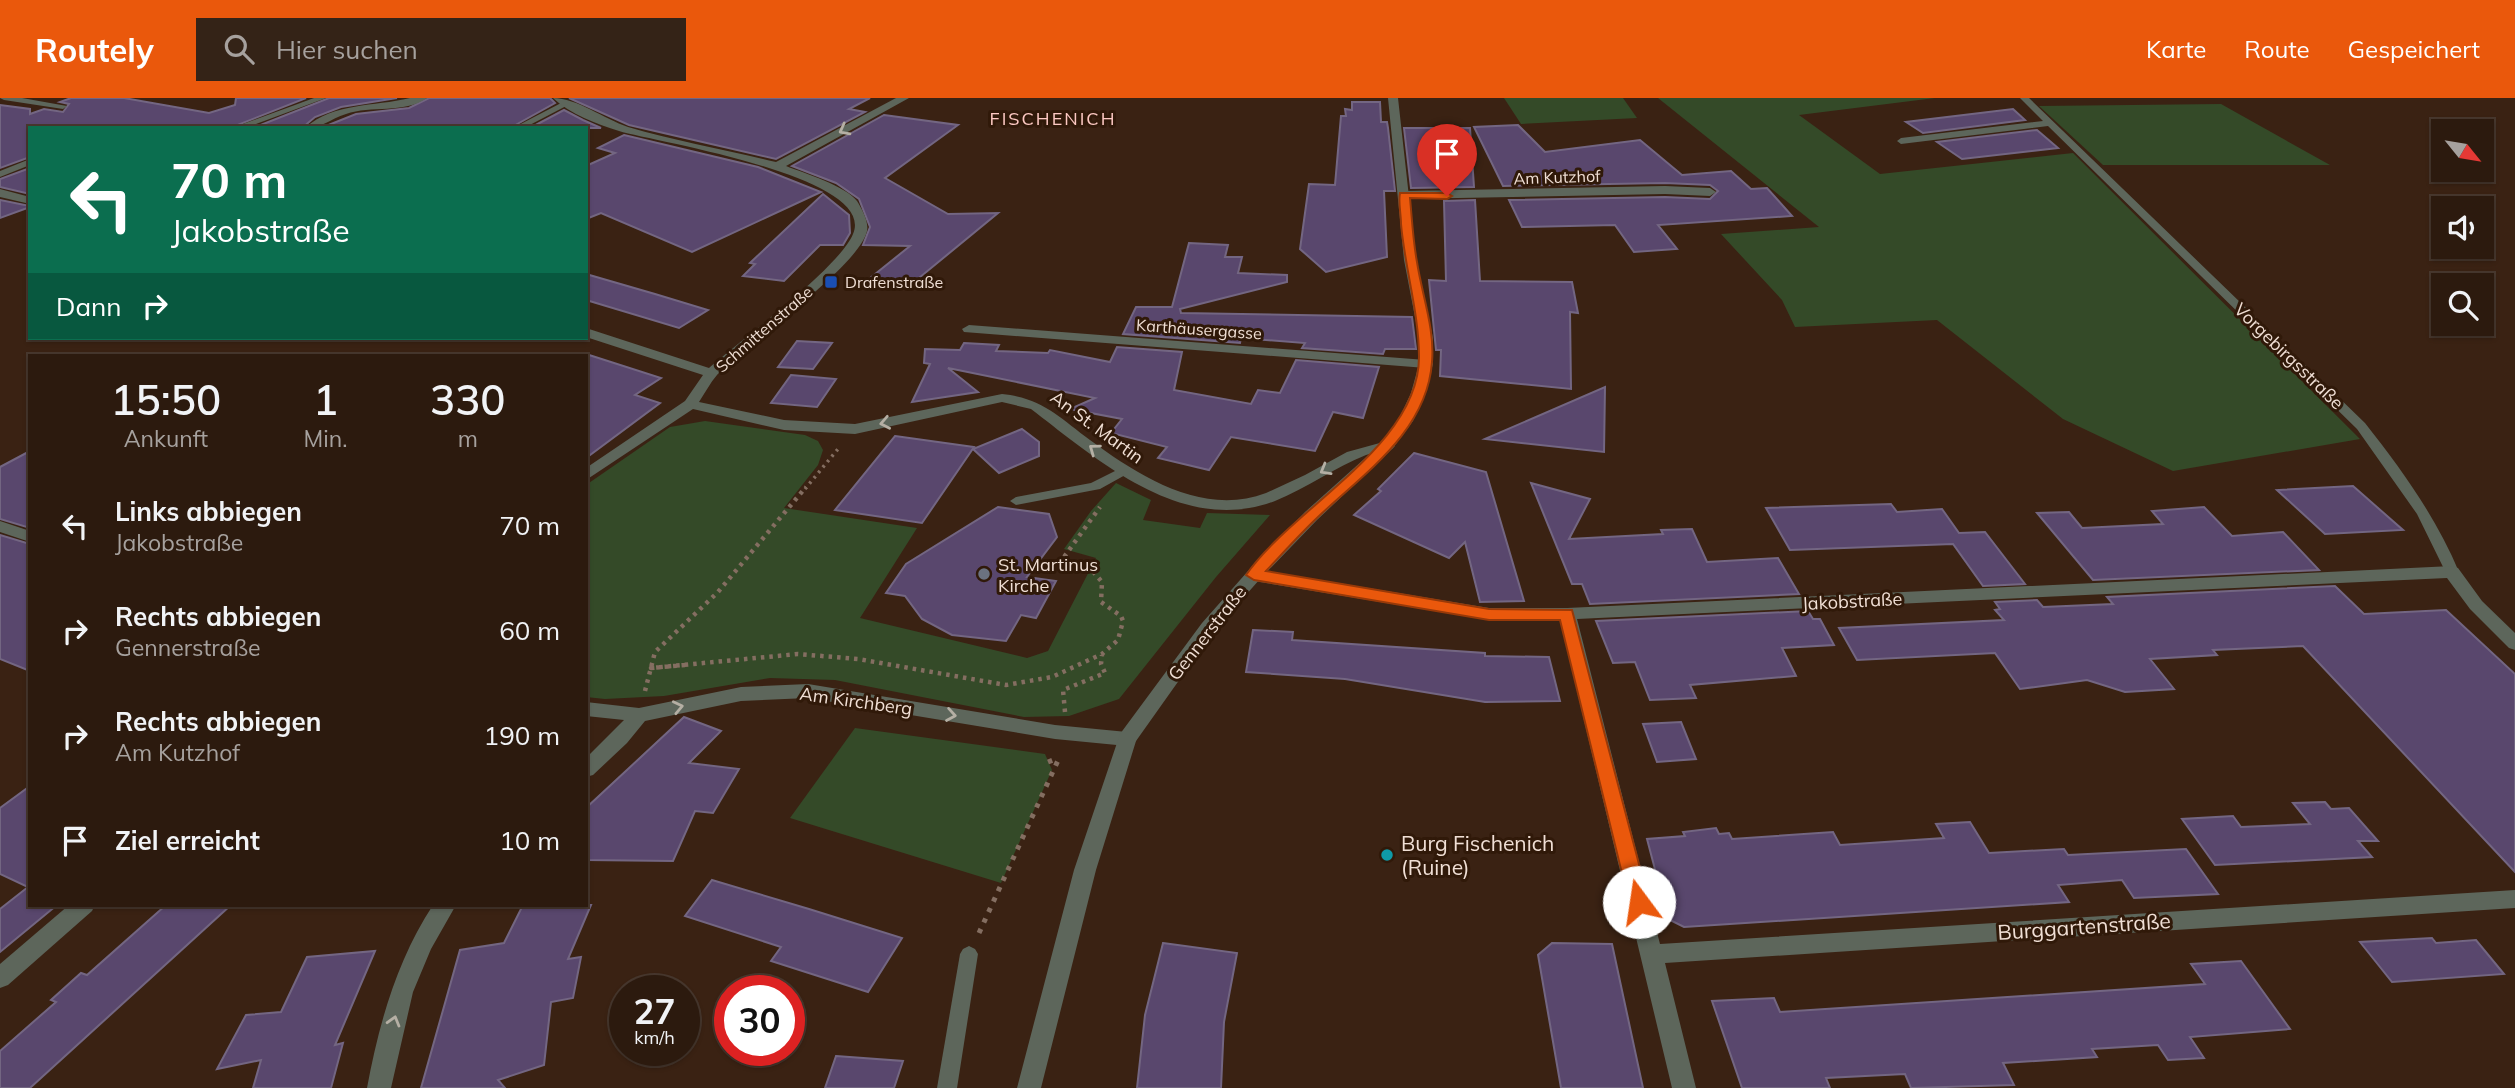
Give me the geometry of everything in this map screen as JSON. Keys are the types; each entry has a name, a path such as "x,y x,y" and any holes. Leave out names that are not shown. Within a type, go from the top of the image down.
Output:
{"street":[{"path":"314,126 345,110 391,106 422,98"},
{"path":"777,166 904,98"},
{"name":"Gennerstraße","path":"1029,1088 1086,870 1127,739 1209,626 1254,575 1311,516 1387,446 1405,421 1418,393 1426,364 1426,338 1410,260 1393,98"},
{"name":"Schmittenstraße","path":"562,101 635,132 777,166 834,190 851,201 859,217 861,231 851,249 827,274 712,373 690,404 588,474"},
{"name":"Am Kutzhof","path":"1404,195 1665,190 1710,192"},
{"path":"0,193 28,200"},
{"name":"Karthäusergasse","path":"969,329 1426,364"},
{"path":"588,333 712,373"},
{"name":"An St. Martin","path":"690,404 784,425 855,429 1002,398 1021,400 1036,407 1127,474 1170,496 1221,504 1256,502 1303,483 1362,451 1387,446"},
{"path":"0,526 28,536"},
{"name":"Jakobstraße","path":"1254,575 1489,614 1567,614 2452,572"},
{"name":"Vorgebirgsstraße","path":"2452,572 2476,605 2515,644"},
{"path":"1567,614 1684,1088"},
{"name":"Am Kirchberg","path":"588,709 639,715 741,694 808,691 1068,724 1127,739"},
{"path":"588,768 620,738 639,715"},
{"name":"Burggartenstraße","path":"1653,954 2515,899"},
{"path":"0,978 82,907"},
{"path":"379,1088 384,1058 403,990 429,927 444,907"}],"lane":[{"path":"4,98 63,106"},
{"path":"242,126 322,98"},
{"name":"Vorgebirgsstraße","path":"2024,98 2361,426 2400,475 2429,521 2452,572"},
{"path":"520,126 562,101"},
{"path":"1901,141 2049,123"},
{"path":"0,174 28,163"},
{"path":"1016,501 1095,486 1127,474"},
{"path":"947,1088 969,954"}],"path":[{"path":"648,678 655,652 718,592 855,429"},
{"path":"651,668 798,654 859,659 903,669 1006,685 1052,677 1102,654 1118,640 1123,621 1121,616 1101,602 1102,582 1085,562 1059,564 1086,523 1127,474"},
{"path":"969,954 1059,758 1068,724 1063,690 1070,684 1096,681 1105,674 1101,664 1102,654"},
{"path":"1048,762 1059,758"}],"green space":[{"path":"1504,98 1623,98 1637,118 1521,124"},
{"path":"1658,98 1935,98 1799,115 1880,174 2073,153 2360,439 2173,471 2063,419 1937,320 1795,327 1782,300 1721,234 1819,227"},
{"path":"2221,104 2330,165 2103,165 2039,106"},
{"path":"705,421 805,435 818,441 823,450 818,465 784,508 917,528 860,618 1027,658 1048,651 1096,558 1064,549 1091,511 1116,483 1151,500 1143,520 1200,528 1207,513 1270,515 1216,577 1119,699 1069,716 1024,717 835,680 770,678 664,696 588,697 588,484 670,427"},
{"path":"855,728 1045,754 1052,770 1001,883 790,818"}],"building":[{"path":"71,98 124,98 209,113 235,105 236,98 306,98 235,126 28,126 28,158 0,168 0,105 30,109 30,114 44,109 63,112 69,104 60,102"},
{"path":"329,98 397,98 341,107 315,117 304,126 258,126"},
{"path":"429,98 550,98 555,103 514,126 326,126 356,114 409,108"},
{"path":"569,98 870,98 849,109 865,112 776,159 629,125"},
{"path":"1352,102 1380,102 1381,122 1387,122 1395,191 1384,191 1387,257 1326,272 1300,249 1309,184 1335,185 1341,116 1346,116 1345,109 1352,110"},
{"path":"2013,109 2025,120 1923,133 1906,122"},
{"path":"564,110 601,128 588,126 534,126"},
{"path":"884,115 958,125 885,178 948,214 998,213 908,287 869,279 910,246 863,245 870,227 859,199 836,183 792,166"},
{"path":"1518,125 1545,152 1640,140 1682,175 1731,171 1751,189 1767,188 1792,216 1658,225 1677,249 1634,252 1615,225 1522,227 1509,200 1665,197 1710,199 1718,191 1710,185 1665,183 1503,186 1474,127"},
{"path":"1404,128 1470,128 1474,187 1411,188"},
{"path":"2037,130 2058,148 1962,159 1937,142"},
{"path":"624,135 758,167 821,192 692,252 601,213 588,218 588,165 615,153 598,148"},
{"path":"28,169 28,194 0,187 0,179"},
{"path":"823,194 849,215 850,233 843,245 820,245 784,281 743,276 755,264 750,263"},
{"path":"0,200 28,206 28,208 0,218"},
{"path":"1475,200 1480,281 1572,282 1578,313 1570,312 1571,389 1440,376 1441,350 1436,350 1429,280 1446,281 1444,201"},
{"path":"1189,243 1228,245 1225,257 1242,257 1238,273 1287,275 1287,282 1180,309 1181,313 1412,317 1416,349 1385,349 1383,354 1302,348 1305,343 1241,338 1240,343 1123,334 1136,307 1172,307"},
{"path":"588,275 708,310 679,328 588,301"},
{"path":"797,341 832,343 813,369 778,367"},
{"path":"964,343 999,345 996,351 1048,353 1050,350 1110,362 1117,347 1182,352 1174,390 1251,404 1258,390 1280,393 1296,360 1379,367 1363,418 1333,412 1315,451 1231,437 1209,470 1158,458 1167,447 1111,433 1122,419 1070,409 1095,398 948,368 978,392 912,402 930,364 924,363 925,349 960,350"},
{"path":"588,355 661,378 635,395 660,403 588,457"},
{"path":"791,375 836,379 817,407 771,403"},
{"path":"1605,387 1604,452 1485,439"},
{"path":"1022,429 1039,442 1039,456 999,473 973,449"},
{"path":"895,436 974,447 922,523 835,510"},
{"path":"28,452 28,527 0,519 0,467"},
{"path":"1414,453 1486,472 1524,601 1480,602 1465,542 1449,558 1354,515 1381,491 1378,489"},
{"path":"1531,483 1590,499 1569,539 1663,534 1661,530 1692,529 1707,562 1778,558 1799,594 1590,604 1582,584 1572,584"},
{"path":"2353,486 2403,530 2325,534 2277,490"},
{"path":"1891,504 1897,512 1942,509 1959,533 1985,532 2025,584 1983,586 1953,544 1790,550 1766,508"},
{"name":"St. Martinus Kirche","path":"998,507 1049,514 1057,537 1027,577 1056,581 1036,618 1021,615 1006,641 952,635 922,619 905,596 886,593 906,564"},
{"path":"2204,507 2232,536 2283,532 2319,570 2093,580 2037,513 2069,512 2082,528 2163,524 2152,511"},
{"path":"0,535 28,543 28,670 0,659"},
{"path":"2335,586 2364,614 2446,610 2515,674 2515,872 2303,646 2213,650 2217,655 2150,659 2174,689 2125,692 2087,680 2020,689 1995,653 1857,660 1839,628 2004,620 1995,610 2000,609 1995,602 2037,600 2043,607 2113,604 2107,597"},
{"path":"1808,611 1813,619 1820,619 1834,645 1782,648 1796,676 1690,685 1696,698 1650,700 1635,662 1613,663 1596,621"},
{"path":"1253,630 1293,632 1292,640 1485,653 1485,656 1549,657 1560,701 1485,702 1345,679 1246,672"},
{"path":"684,717 721,731 689,763 739,769 713,813 695,811 673,861 588,860 588,806"},
{"path":"1681,722 1696,759 1657,762 1643,724"},
{"path":"28,787 28,887 0,874 0,808"},
{"path":"2325,802 2331,809 2349,808 2378,841 2358,841 2372,857 2215,865 2182,819 2233,816 2241,827 2310,824 2293,803"},
{"path":"1970,822 1989,853 2064,849 2068,855 2186,849 2218,894 2134,898 2122,880 2058,885 2069,902 1684,927 1668,919 1647,839 1685,836 1683,832 1716,828 1719,834 1729,833 1732,839 1833,832 1840,845 1944,838 1936,824"},
{"path":"712,880 902,938 868,992 771,961 781,947 685,916"},
{"path":"28,887 28,907 55,907 0,952 0,909"},
{"path":"591,905 568,959 581,957 573,998 551,1002 544,1065 498,1080 505,1088 421,1088 460,950 504,943 522,907"},
{"path":"164,907 229,907 30,1088 0,1088 0,1051 56,1002 51,1000 81,973 87,975"},
{"path":"2432,938 2436,943 2476,940 2504,974 2392,982 2360,942"},
{"path":"1163,943 1237,953 1224,1022 1221,1088 1137,1088 1145,1015"},
{"path":"1552,943 1612,944 1643,1088 1561,1088 1538,955"},
{"path":"375,951 335,1045 343,1043 331,1088 253,1088 261,1060 217,1069 246,1015 281,1012 307,957"},
{"path":"2241,961 2290,1029 2190,1037 2204,1058 2168,1060 2158,1045 2092,1049 2097,1057 2003,1063 2014,1085 1911,1088 1905,1074 1826,1078 1830,1088 1742,1088 1712,1001 1774,998 1780,1012 2205,984 2191,964"},
{"path":"836,1056 903,1061 894,1088 825,1088"}],"place":[{"name":"Drafenstraße","path":"831,282"},
{"name":"St. Martinus Kirche","path":"984,574"},
{"name":"Burg Fischenich (Ruine)","path":"1387,855"}],"district":[{"name":"FISCHENICH","path":"1053,118"}],"route":[{"path":"1447,196 1404,195 1410,260 1426,338 1426,364 1418,393 1405,421 1387,446 1348,485 1311,516 1254,575 1425,606 1489,614 1567,614 1639,902"}]}
